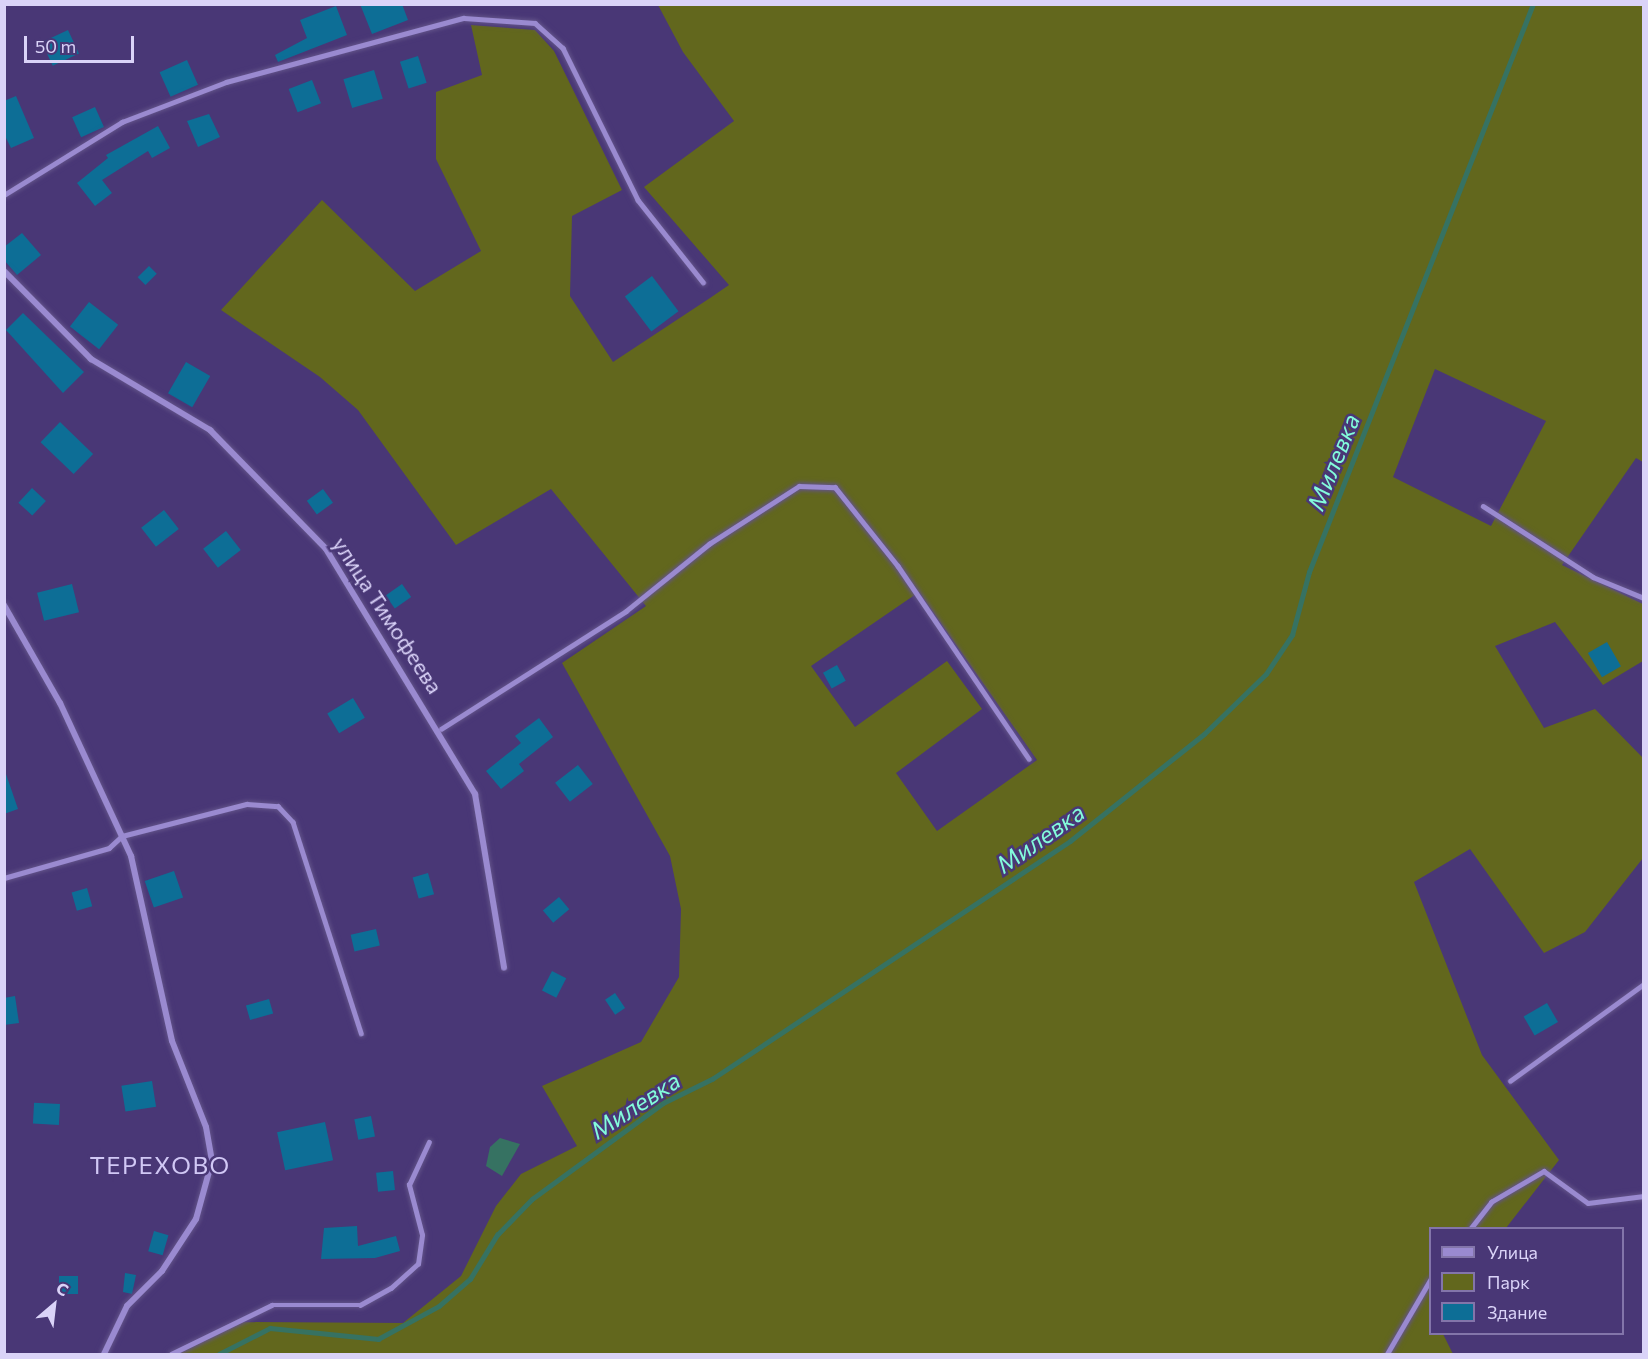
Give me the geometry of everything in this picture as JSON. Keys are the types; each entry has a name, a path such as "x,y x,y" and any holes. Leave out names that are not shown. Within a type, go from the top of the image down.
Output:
{"street":[{"name":"улица Тимофеева","path":"4,271 92,359 210,430 326,549 441,729 475,794 504,968"},
{"path":"4,605 60,703 122,836 172,1041 206,1126 212,1161 196,1219 162,1271 127,1306 104,1354"}],"lane":[{"path":"4,195 123,122 226,82 464,18 535,23 563,48 638,200 703,282"},
{"path":"441,729 626,611 709,544 800,486 835,487 898,566 1029,759"},
{"path":"1483,506 1593,577 1644,598"},
{"path":"4,878 109,848 122,836 247,804 278,806 293,822 361,1033"},
{"path":"1510,1081 1644,984"},
{"path":"171,1354 272,1305 360,1305 391,1288 418,1264 422,1235 409,1185 429,1142"},
{"path":"1472,1227 1491,1202 1544,1172 1588,1203 1644,1197"},
{"path":"1387,1354 1429,1283"}],"green space":[{"path":"658,5 1643,5 1643,462 1636,458 1562,565 1643,604 1643,661 1603,685 1555,622 1495,646 1544,728 1595,709 1643,758 1643,858 1585,932 1544,953 1470,849 1414,882 1482,1055 1559,1160 1507,1227 1429,1227 1429,1335 1444,1335 1453,1354 179,1354 235,1322 403,1323 461,1276 496,1206 521,1174 577,1146 542,1086 641,1042 679,977 681,909 670,856 562,663 646,606 551,489 456,545 358,410 320,377 221,310 322,200 415,291 481,251 436,159 436,92 482,75 471,25 535,30 554,51 622,190 572,216 570,296 613,362 729,285 644,187 734,121 683,52","holes":["1435,369 1546,421 1491,526 1393,477","919,592 1037,760 937,831 896,773 982,709 947,661 855,727 811,666"]}],"shaded area":[{"path":"500,1138 520,1144 502,1176 486,1166 490,1147"}],"building":[{"path":"360,4 402,4 408,20 372,34"},
{"path":"336,6 347,35 278,62 275,55 307,38 300,20"},
{"path":"68,30 79,54 53,66 42,42"},
{"path":"418,56 427,83 409,89 400,62"},
{"path":"187,60 198,85 171,97 160,72"},
{"path":"374,70 383,99 352,108 343,79"},
{"path":"312,80 321,103 298,112 289,89"},
{"path":"16,96 34,138 11,148 4,134 4,101"},
{"path":"95,107 104,127 81,137 72,117"},
{"path":"209,114 220,137 198,147 187,121"},
{"path":"158,126 170,148 152,158 148,151 102,180 112,193 95,206 77,183 108,158 106,155"},
{"path":"22,233 41,255 17,275 4,260 4,247"},
{"path":"149,266 157,274 145,285 138,277"},
{"path":"652,276 678,311 651,332 625,296"},
{"path":"89,302 118,325 99,349 70,326"},
{"path":"23,313 84,372 63,393 6,330"},
{"path":"186,362 210,376 192,407 168,393"},
{"path":"60,422 93,454 74,474 41,442"},
{"path":"32,488 46,501 32,516 18,503"},
{"path":"323,489 333,503 317,515 307,501"},
{"path":"164,510 179,529 156,547 141,528"},
{"path":"226,531 241,550 218,568 203,549"},
{"path":"72,584 79,612 44,621 37,593"},
{"path":"402,584 411,597 395,609 386,595"},
{"path":"1607,642 1621,666 1602,677 1588,653"},
{"path":"837,665 846,681 832,689 823,673"},
{"path":"353,698 365,718 339,733 327,713"},
{"path":"539,718 553,737 519,764 524,771 501,789 486,771 521,743 515,736"},
{"path":"578,765 593,784 570,802 555,783"},
{"path":"6,774 18,809 4,814 4,775"},
{"path":"174,871 183,897 154,908 145,881"},
{"path":"428,873 434,894 419,899 413,877"},
{"path":"87,888 92,906 77,911 72,892"},
{"path":"559,897 569,909 553,923 543,910"},
{"path":"376,929 380,946 354,951 351,935"},
{"path":"552,971 566,978 556,998 542,991"},
{"path":"615,993 625,1008 615,1015 605,1000"},
{"path":"15,996 19,1023 4,1025 4,998"},
{"path":"269,999 273,1013 250,1020 246,1006"},
{"path":"1547,1003 1558,1022 1535,1036 1524,1017"},
{"path":"152,1081 156,1107 125,1112 121,1086"},
{"path":"34,1103 60,1104 59,1125 33,1124"},
{"path":"371,1116 375,1137 358,1140 354,1119"},
{"path":"325,1122 333,1160 285,1170 277,1132"},
{"path":"393,1171 395,1190 378,1192 376,1173"},
{"path":"357,1226 358,1246 396,1236 400,1251 375,1258 321,1259 324,1228"},
{"path":"154,1231 168,1235 163,1255 148,1251"},
{"path":"125,1273 136,1275 132,1294 123,1292"},
{"path":"59,1276 78,1276 78,1294 59,1294"}],"waterway":[{"name":"Милевка","path":"219,1354 270,1328 378,1339 439,1306 470,1279 497,1235 532,1199 663,1103 712,1079 1070,841 1204,734 1266,674 1292,635 1309,572 1533,4"}],"district":[{"name":"ТЕРЕХОВО","path":"160,1165"}]}
